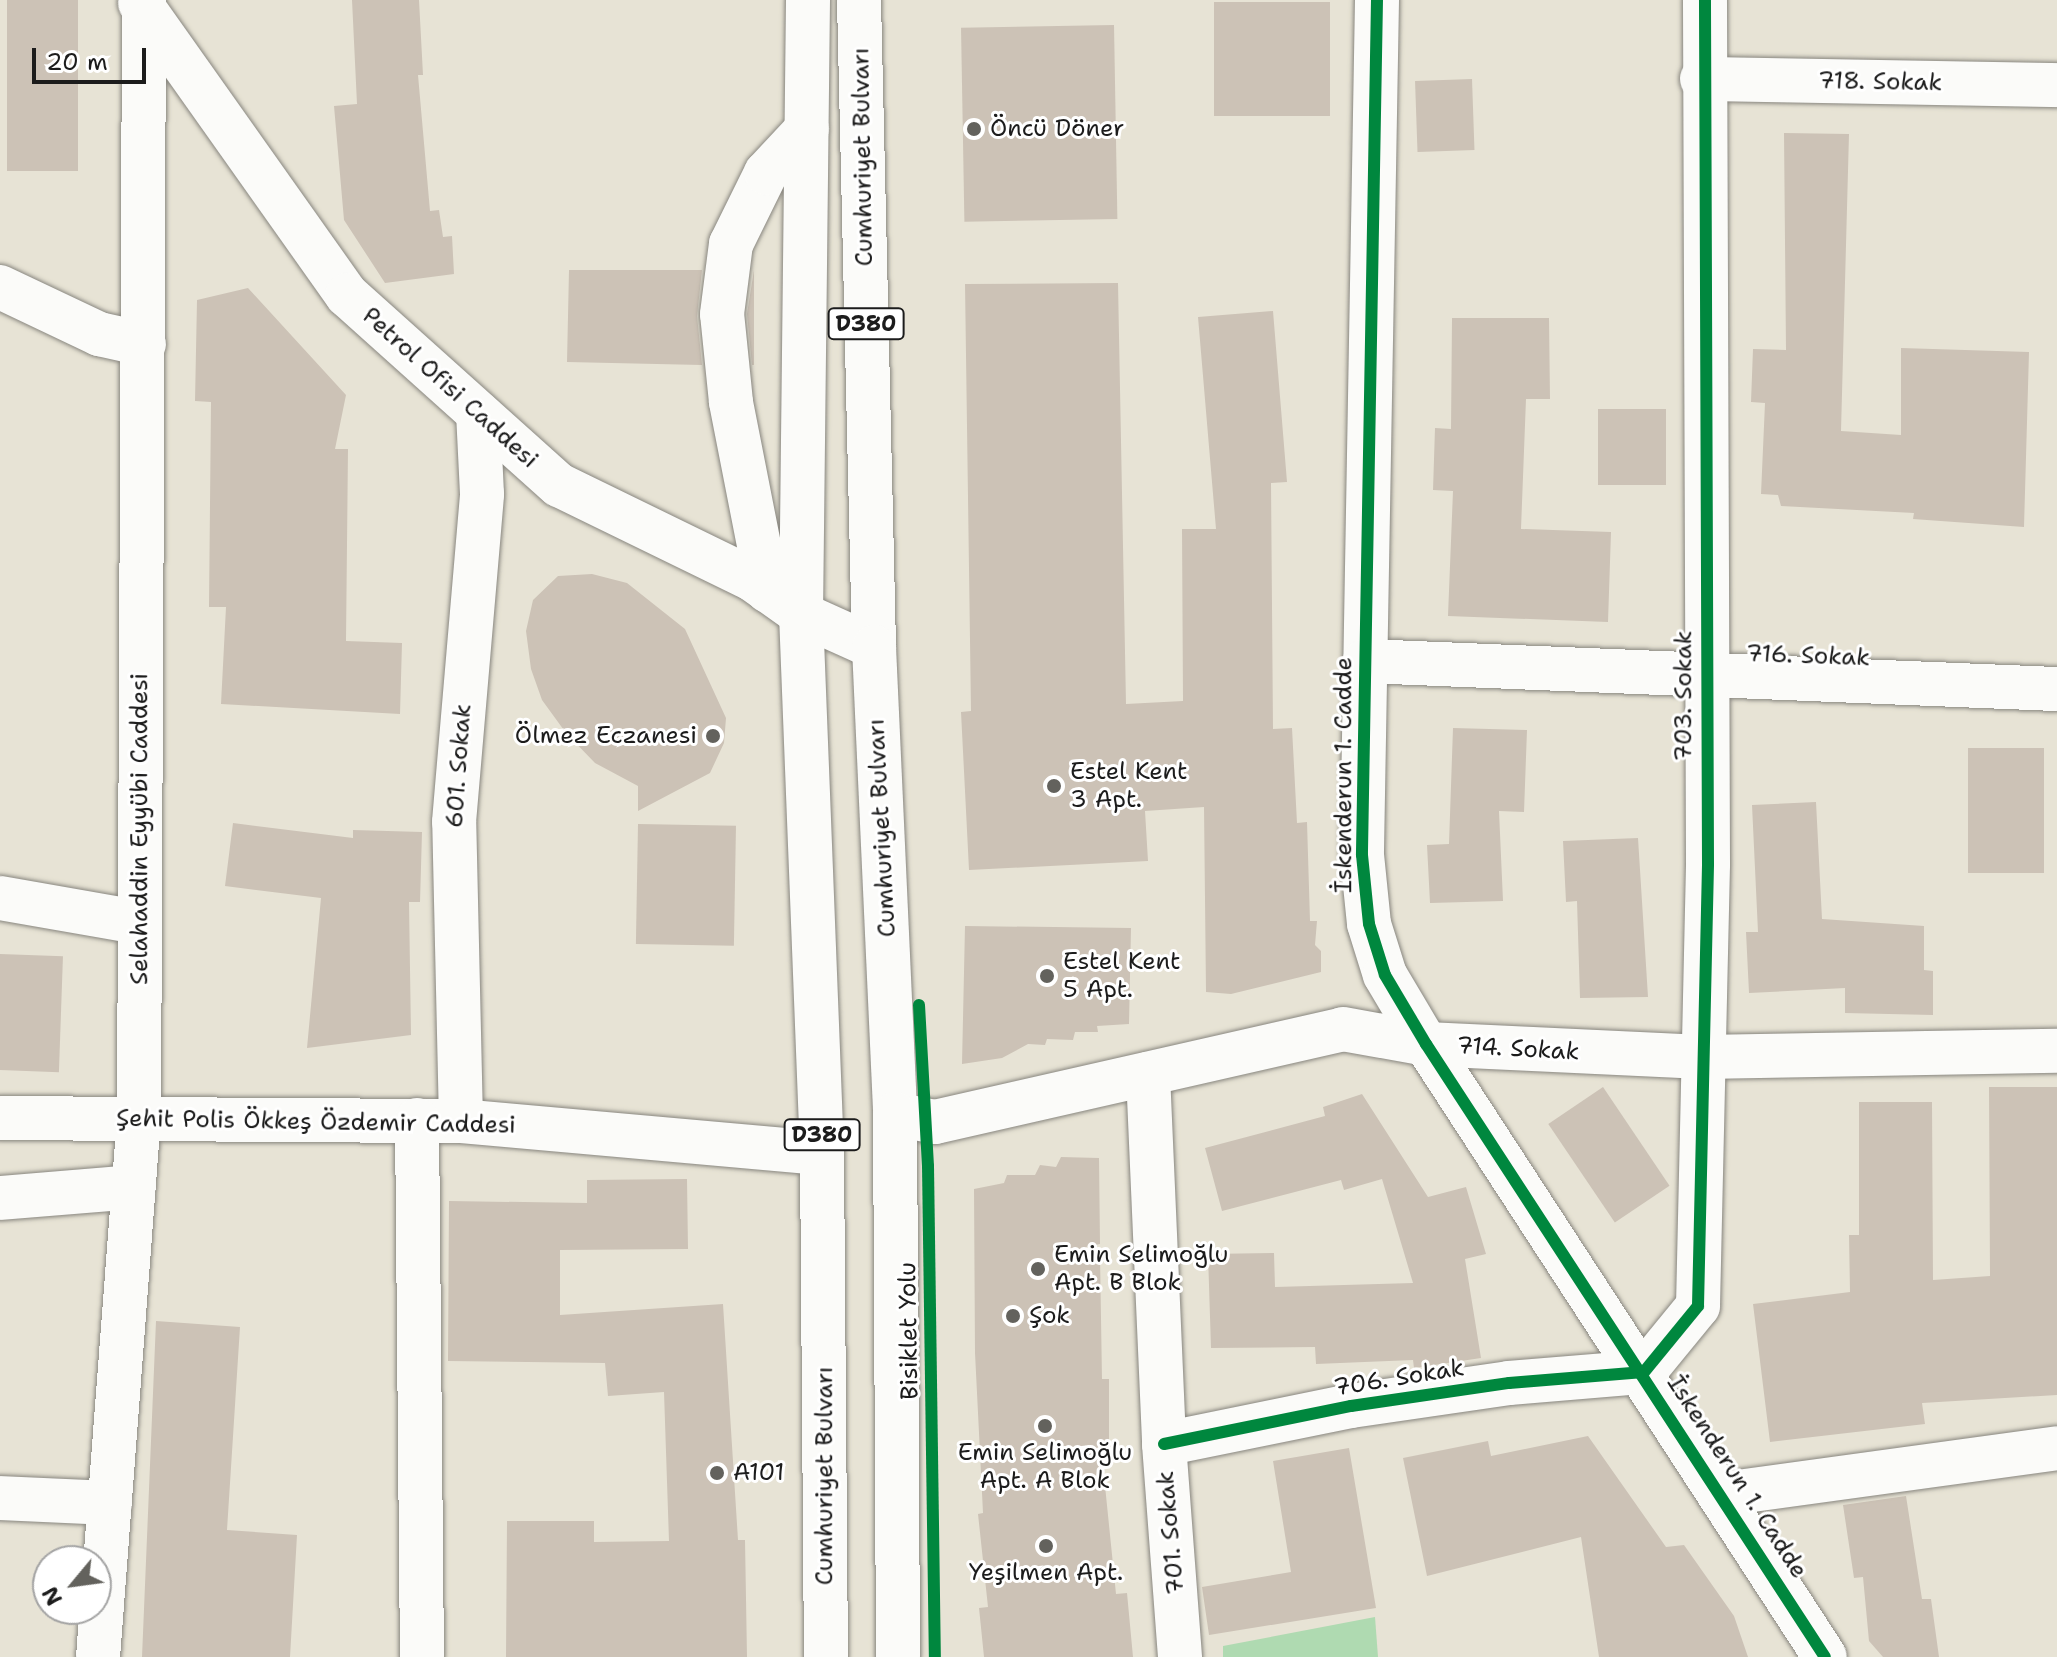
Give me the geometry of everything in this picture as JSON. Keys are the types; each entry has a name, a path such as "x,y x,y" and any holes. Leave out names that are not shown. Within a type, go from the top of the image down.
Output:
{"street":[{"name":"Cumhuriyet Bulvarı","path":"808,0 807,129 785,602 822,1153 826,1657"},
{"name":"Cumhuriyet Bulvarı","path":"859,0 874,647 895,1114 898,1657"},
{"name":"İskenderun 1. Cadde","path":"1377,0 1362,855 1369,924 1385,975 1426,1044 1644,1372 1825,1657"},
{"name":"703. Sokak","path":"1644,1372 1698,1306 1703,1057 1702,79 1705,0"},
{"name":"Petrol Ofisi Caddesi","path":"142,2 347,295 559,485 874,647"},
{"name":"Selahaddin Eyyübi Caddesi","path":"98,1657 139,1117 144,344 142,2"},
{"name":"718. Sokak","path":"1702,79 2057,85"},
{"path":"785,602 731,402 722,314 731,244 766,173 807,129"},
{"path":"0,287 99,334 144,344"},
{"name":"601. Sokak","path":"461,1121 454,822 482,494 478,413"},
{"name":"716. Sokak","path":"1365,661 2057,689"},
{"path":"0,898 138,922"},
{"name":"714. Sokak","path":"895,1114 935,1122 1343,1029 1426,1044 1703,1057 2057,1051"},
{"name":"701. Sokak","path":"1148,1074 1164,1444 1180,1657"},
{"name":"Şehit Polis Ökkeş Özdemir Caddesi","path":"0,1118 461,1121 822,1153"},
{"path":"417,1120 422,1657"},
{"path":"0,1198 134,1187"},
{"name":"706. Sokak","path":"1164,1444 1367,1404 1509,1383 1644,1372"},
{"path":"1723,1494 2057,1448"},
{"path":"0,1498 110,1503"}],"green space":[{"path":"1375,1617 1378,1657 1223,1657 1223,1646"}],"building":[{"path":"7,0 78,0 78,171 7,171"},
{"path":"352,0 419,0 423,75 418,75 430,211 439,210 443,237 452,236 454,274 385,283 344,220 334,106 357,104"},
{"path":"1214,2 1330,2 1330,116 1214,116"},
{"path":"1114,25 1117,219 964,222 961,28"},
{"path":"1472,79 1474,150 1418,152 1415,81"},
{"path":"1784,133 1849,134 1841,431 1901,435 1901,348 2029,352 2024,527 1913,519 1914,513 1781,506 1778,495 1761,494 1765,403 1751,402 1753,349 1786,350"},
{"path":"569,270 702,270 697,316 702,365 567,362"},
{"path":"754,270 754,365 752,365 747,314"},
{"path":"1118,283 1126,704 1183,701 1182,529 1216,529 1198,317 1273,311 1287,482 1271,483 1273,729 1292,728 1297,823 1307,822 1310,921 1317,921 1315,945 1321,951 1321,972 1231,994 1206,992 1204,807 1145,811 1148,861 969,870 961,712 971,711 965,284"},
{"path":"248,288 346,395 335,449 348,449 346,641 402,643 400,714 221,704 226,607 209,607 211,402 195,401 197,300"},
{"path":"1452,318 1549,318 1550,399 1526,399 1521,529 1611,532 1608,622 1448,616 1453,491 1433,490 1435,428 1451,429"},
{"path":"1598,409 1666,409 1666,485 1598,485"},
{"path":"592,574 627,583 685,629 726,718 724,743 710,773 638,811 638,786 595,763 566,733 542,700 531,669 526,631 533,600 558,576"},
{"path":"1453,728 1527,730 1524,812 1499,811 1503,901 1430,903 1427,845 1449,844"},
{"path":"1968,748 2044,748 2044,873 1968,873"},
{"path":"1816,802 1822,919 1924,926 1924,970 1933,971 1933,1015 1845,1013 1845,988 1749,993 1746,932 1758,932 1752,805"},
{"path":"233,823 353,838 353,830 422,832 420,902 409,902 411,1035 307,1048 321,898 225,886"},
{"path":"638,824 736,826 734,946 636,944"},
{"path":"1638,838 1648,997 1580,998 1577,901 1566,902 1563,841"},
{"name":"Estel Kent 5 Apt.","path":"965,926 1131,928 1129,1024 1097,1026 1098,1032 1075,1032 1073,1040 1047,1039 1045,1045 1028,1044 1002,1058 962,1064"},
{"path":"0,954 63,956 59,1072 0,1070"},
{"path":"1603,1087 1670,1186 1615,1223 1548,1124"},
{"path":"1989,1087 2057,1087 2057,1395 1922,1403 1925,1424 1770,1442 1753,1304 1850,1292 1849,1235 1859,1235 1859,1102 1932,1102 1933,1280 1990,1276"},
{"path":"1362,1094 1428,1197 1466,1187 1486,1254 1465,1259 1481,1358 1414,1368 1413,1360 1316,1364 1315,1347 1211,1348 1208,1254 1274,1253 1275,1287 1413,1283 1382,1179 1344,1190 1341,1180 1222,1211 1205,1148 1325,1116 1323,1107"},
{"path":"1061,1157 1099,1158 1100,1244 1086,1247 1087,1257 1100,1256 1102,1379 1109,1379 1109,1465 1103,1466 1116,1594 1127,1593 1133,1657 984,1657 979,1608 988,1607 978,1514 983,1513 975,1353 974,1189 1004,1183 1007,1175 1035,1175 1040,1165 1056,1167"},
{"path":"687,1179 688,1249 560,1250 560,1315 723,1304 738,1540 745,1540 747,1657 506,1657 507,1521 594,1521 594,1542 669,1541 664,1392 608,1396 605,1363 448,1361 449,1201 587,1203 587,1180"},
{"path":"156,1321 240,1327 227,1530 297,1535 290,1657 142,1657"},
{"path":"1588,1436 1666,1547 1684,1545 1734,1616 1748,1657 1599,1657 1581,1537 1427,1576 1403,1458 1488,1441 1491,1456"},
{"path":"1349,1448 1376,1608 1209,1635 1202,1587 1291,1572 1273,1461"},
{"path":"1906,1496 1922,1599 1931,1599 1939,1657 1883,1657 1869,1641 1863,1577 1854,1578 1843,1505"}],"cycle path":[{"path":"1377,0 1362,855 1369,924 1385,975 1426,1044 1825,1657"},
{"path":"1164,1444 1351,1406 1509,1383 1644,1372 1698,1306 1708,864 1705,0"},
{"name":"Bisiklet Yolu","path":"919,1005 928,1166 935,1657"}],"place":[{"name":"Öncü Döner","path":"974,129"},
{"name":"Ölmez Eczanesi","path":"713,736"},
{"name":"Estel Kent 3 Apt.","path":"1054,786"},
{"name":"Estel Kent 5 Apt.","path":"1047,976"},
{"name":"Emin Selimoğlu Apt. B Blok","path":"1038,1269"},
{"name":"Şok","path":"1013,1316"},
{"name":"Emin Selimoğlu Apt. A Blok","path":"1045,1426"},
{"name":"A101","path":"717,1473"},
{"name":"Yeşilmen Apt.","path":"1046,1546"}]}
